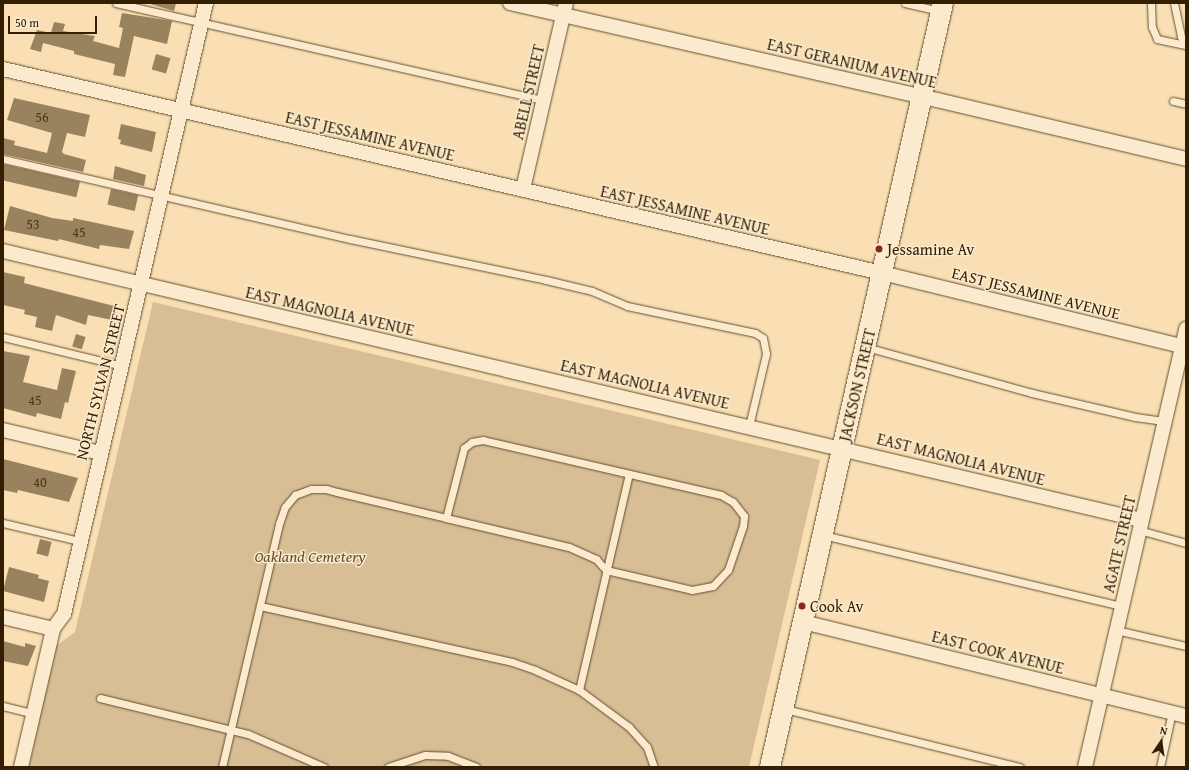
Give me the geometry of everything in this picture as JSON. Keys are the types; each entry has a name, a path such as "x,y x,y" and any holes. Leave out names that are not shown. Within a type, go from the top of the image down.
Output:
{"street":[{"name":"NORTH SYLVAN STREET","path":"21,767 53,629 64,614 100,453 122,366 206,3"},
{"name":"EAST GERANIUM AVENUE","path":"510,3 565,9 1186,160"},
{"name":"JACKSON STREET","path":"770,767 942,7"},
{"name":"ABELL STREET","path":"522,189 565,9"},
{"name":"EAST JESSAMINE AVENUE","path":"3,69 882,273 1184,347"},
{"name":"EAST MAGNOLIA AVENUE","path":"3,250 141,284 842,448 1140,525"},
{"name":"AGATE STREET","path":"1085,767 1164,421 1184,347 1186,328"},
{"path":"3,430 100,453"},
{"path":"3,617 53,629"},
{"name":"EAST COOK AVENUE","path":"803,622 1186,716"}],"lane":[{"path":"116,3 543,100"},
{"path":"906,3 942,7"},
{"path":"1151,3 1152,27 1157,39 1186,44"},
{"path":"1174,3 1181,37 1186,44"},
{"path":"1172,101 1186,104"},
{"path":"3,158 350,239 546,280 592,291 627,306 755,333 763,338 766,354 749,426"},
{"path":"3,338 122,366"},
{"path":"866,347 1032,393 1135,417 1164,421"},
{"path":"222,767 279,524 285,507 295,495 311,489 326,489 446,518 569,547 596,559 606,570 692,590 705,590 713,586 728,570 743,526 740,508 721,495 496,442 472,442 464,448 460,458 446,518"},
{"path":"579,690 629,474"},
{"path":"3,523 80,541"},
{"path":"1140,525 1186,543"},
{"path":"823,535 1122,606"},
{"path":"260,606 512,662 579,690 630,727 647,747 654,767"},
{"path":"1116,630 1186,646"},
{"path":"100,698 248,734 324,767"},
{"path":"3,706 34,714"},
{"path":"783,708 1020,767"},
{"path":"1160,767 1172,712"},
{"path":"388,767 425,756 448,756 476,767"}],"green space":[{"name":"Oakland Cemetery","path":"153,302 820,460 749,767 29,767 56,646 75,632"}],"building":[{"path":"147,3 176,3 174,11"},
{"path":"122,13 172,21 167,44 134,36 125,77 113,75 115,64 74,54 74,51 43,43 41,52 30,49 37,30 51,33 54,22 65,24 63,31 95,36 93,41 119,48 123,28 119,27"},
{"path":"156,54 170,58 166,74 152,69"},
{"path":"14,98 90,115 85,137 67,133 62,152 64,154 86,160 83,172 3,154 3,138 15,141 14,145 47,153 52,133 7,120"},
{"path":"121,124 156,132 152,152 120,144 121,140 118,139"},
{"path":"3,164 80,182 76,197 3,180"},
{"path":"115,166 146,175 144,186 113,179"},
{"path":"111,189 138,195 135,211 107,205"},
{"path":"10,206 52,218 73,221 73,218 134,231 129,249 100,245 99,249 59,239 58,241 4,230"},
{"path":"3,272 25,277 24,283 114,306 112,320 88,315 86,325 56,315 52,331 35,327 37,317 24,314 25,310 3,305"},
{"path":"76,334 86,337 82,349 72,346"},
{"path":"3,351 30,356 23,382 57,390 62,368 76,371 68,403 65,402 61,419 37,413 36,417 3,408"},
{"path":"3,459 78,478 69,502 18,490 17,493 3,490"},
{"path":"40,539 52,542 48,556 36,554"},
{"path":"9,567 39,575 38,578 49,581 44,602 3,591"},
{"path":"3,641 25,647 25,643 36,646 28,666 3,661"}],"place":[{"name":"Jessamine Av","path":"879,249"},
{"name":"Cook Av","path":"802,606"}]}
